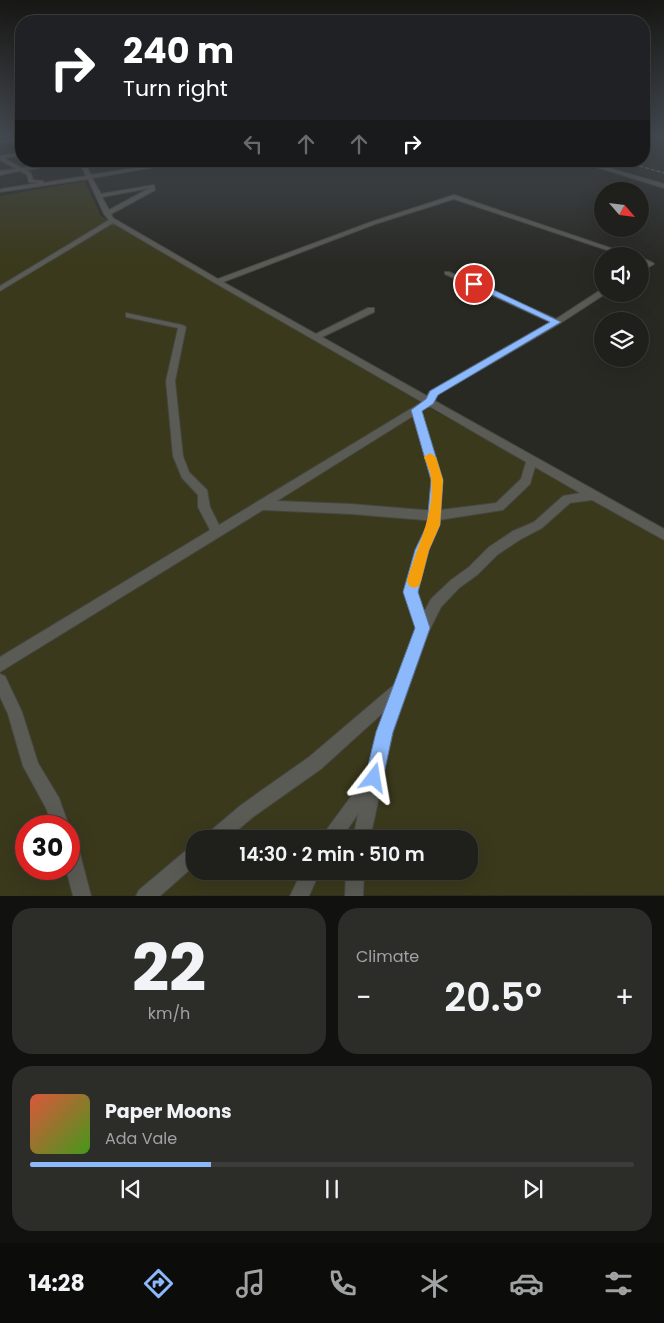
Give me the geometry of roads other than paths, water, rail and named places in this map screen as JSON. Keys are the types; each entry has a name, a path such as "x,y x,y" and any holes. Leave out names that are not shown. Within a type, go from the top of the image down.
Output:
{"street":[{"path":"30,179 31,182 44,183"},
{"path":"1,191 75,179"},
{"path":"90,179 110,217 217,282 664,535"},
{"path":"640,179 664,186"},
{"path":"0,289 153,189 152,186 98,196"},
{"path":"217,282 373,223 454,197 604,247"},
{"path":"447,273 556,322"},
{"path":"0,665 416,410 430,401 434,393 594,298"},
{"path":"316,337 371,310"},
{"path":"129,316 182,327 182,340 172,373 170,391 174,406 180,465 188,482 203,493 204,506 218,532"},
{"path":"416,410 437,480 434,525 422,550 411,592 423,628"},
{"path":"262,505 429,515 500,507 526,481 532,459"},
{"path":"363,830 385,732 399,689 423,628 436,603 493,551 517,535 538,525 566,499 595,495"},
{"path":"0,681 15,712 31,766 53,804 57,815"},
{"path":"225,830 247,811 315,764 399,689"},
{"path":"336,830 374,778"},
{"path":"145,896 186,862"},
{"path":"78,880 82,896"},
{"path":"300,896 307,880"},
{"path":"354,896 355,880"}]}
